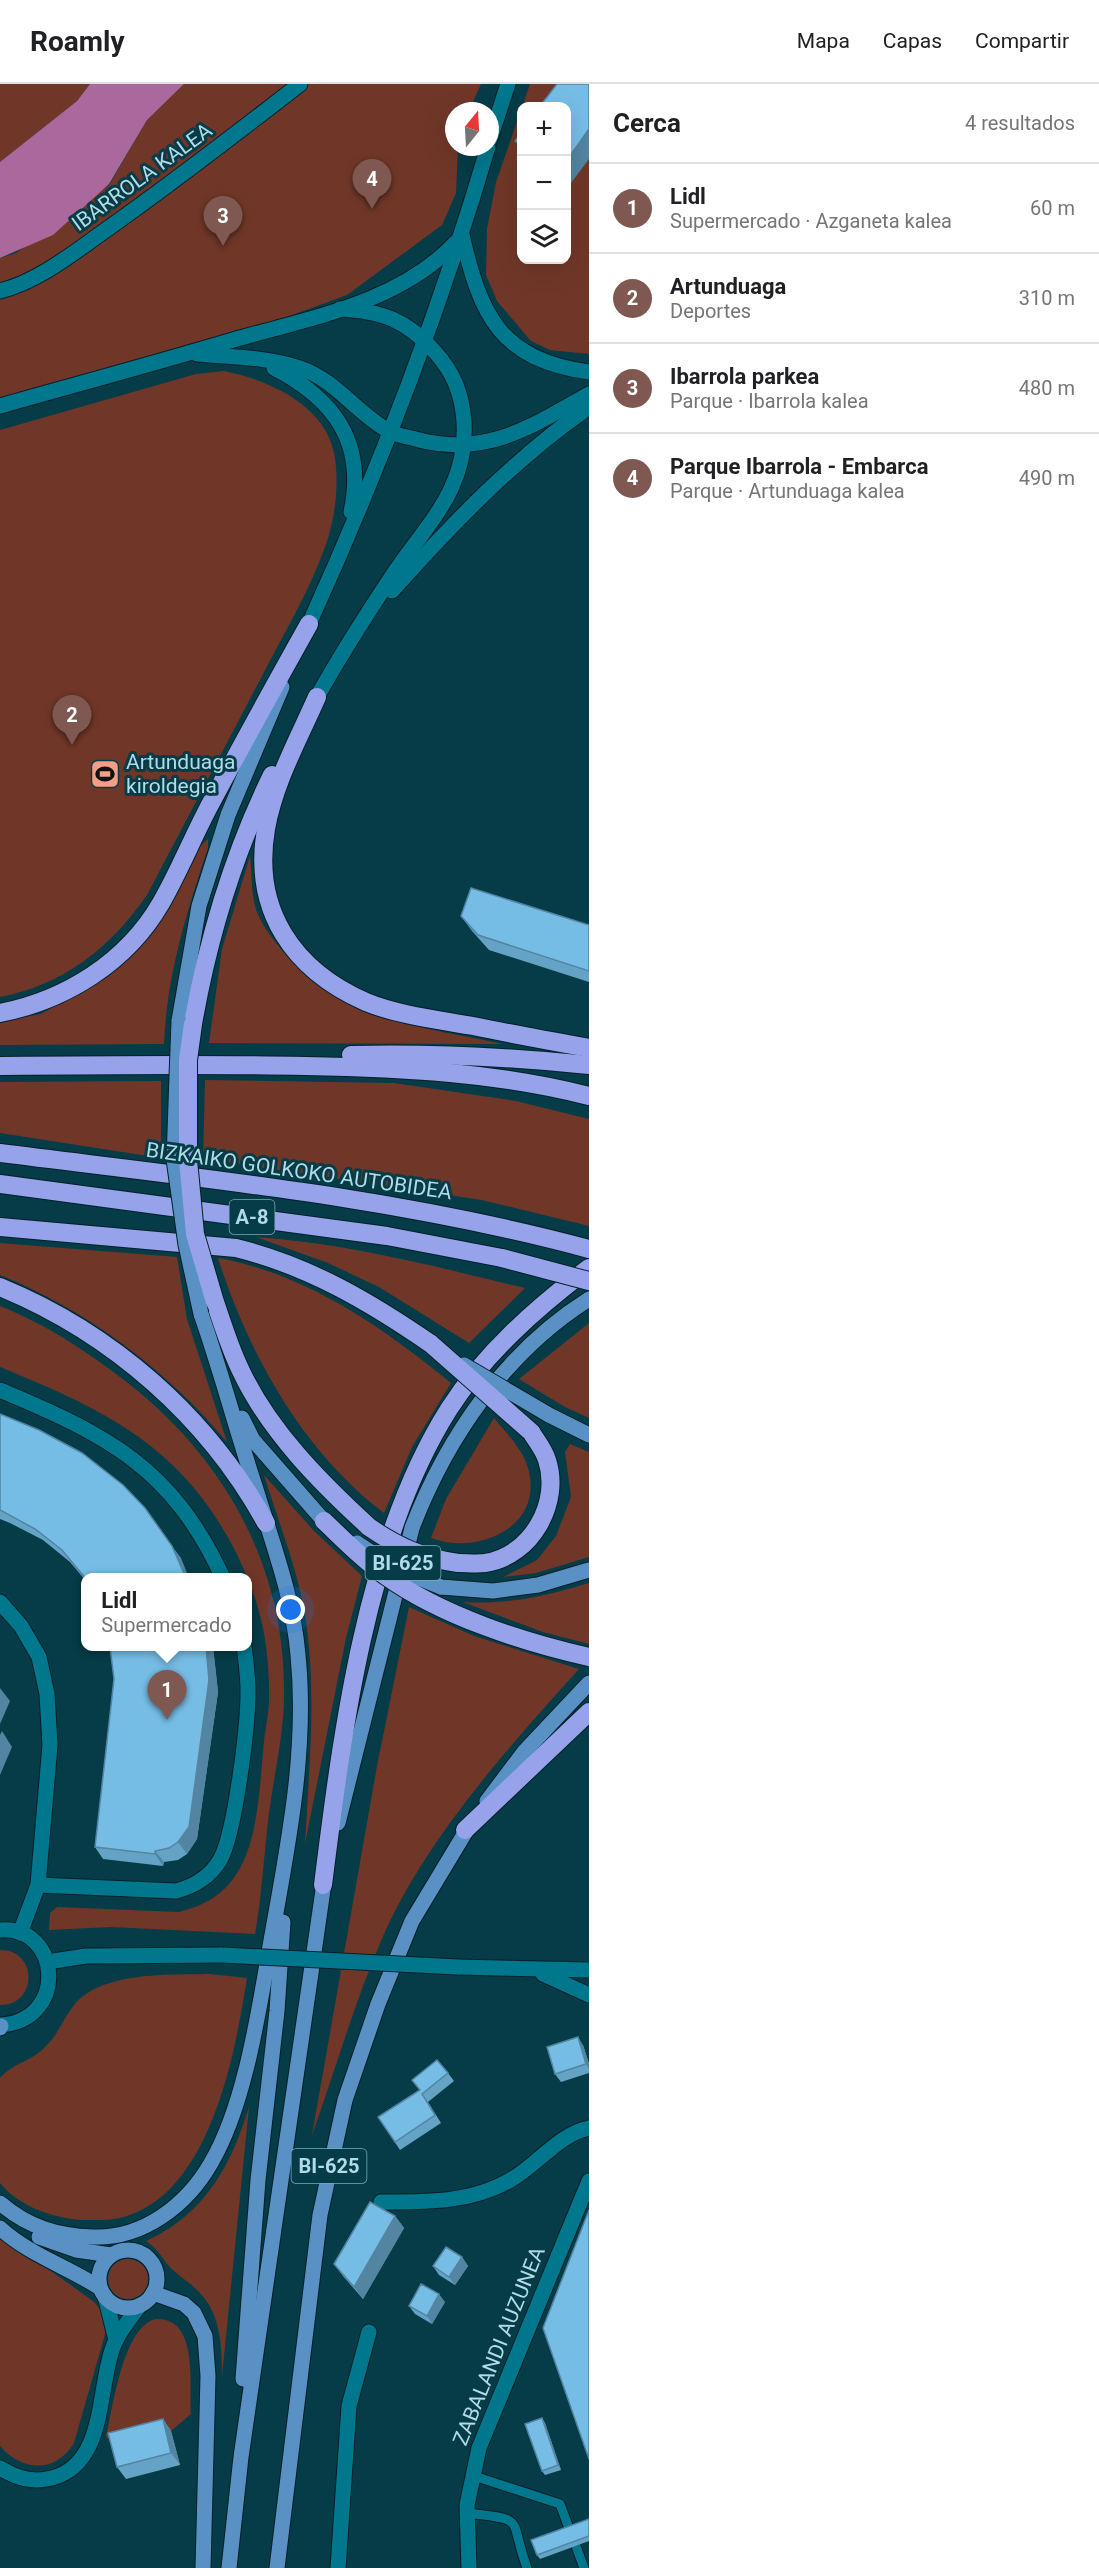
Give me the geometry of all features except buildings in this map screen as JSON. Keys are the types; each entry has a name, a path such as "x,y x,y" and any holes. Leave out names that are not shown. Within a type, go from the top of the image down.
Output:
{"highway":[{"path":"0,1013 37,1004 87,980 128,946 145,926 161,903 211,803 309,624"},
{"path":"0,1227 236,1248 264,1255 337,1285 380,1309 431,1344 531,1432 547,1458 551,1477 551,1494 539,1525 524,1544 508,1555 487,1563 458,1563 430,1559 408,1552 369,1527 319,1478 260,1402 208,1308 195,1234 188,1160 186,1022 242,842 291,735 316,697"},
{"path":"316,697 276,792 266,828 265,881 269,906 278,930 325,980 368,1002 429,1018 589,1048"},
{"path":"212,1064 306,1056 403,1053 516,1058 589,1065"},
{"path":"0,1066 212,1064 429,1070 520,1082 589,1096"},
{"name":"BIZKAIKO GOLKOKO AUTOBIDEA","path":"0,1153 390,1204 506,1226 589,1249"},
{"name":"A-8","path":"0,1184 387,1236 502,1258 589,1281"},
{"path":"323,1885 338,1763 363,1641 387,1548 409,1488 450,1408 490,1356 526,1318 589,1268"},
{"path":"0,1287 82,1330 156,1384 190,1416 234,1469 266,1522"},
{"path":"324,1521 369,1563 414,1593 480,1623 539,1644 589,1657"},
{"path":"465,1830 589,1712"}],"main road":[{"path":"186,1022 199,906 228,815 309,624"},
{"name":"BI-625","path":"229,2568 241,2457 323,1885 409,1539 426,1490 446,1452 477,1405 544,1333 589,1299"},
{"path":"0,2204 16,2217 47,2232 107,2238 133,2232 159,2219 182,2201 198,2182 224,2141 260,2004 289,1838 298,1765 301,1702 298,1656 284,1576 226,1386 208,1308"},
{"path":"431,1344 510,1395 589,1435"},
{"path":"226,1386 253,1440 324,1521 395,1568 441,1587 493,1591 538,1585 589,1569"},
{"name":"BI-625","path":"280,2568 317,2235 327,2176 345,2100 378,2004 412,1921 465,1830 524,1752 589,1683"},
{"path":"241,2457 241,2404 258,2180 277,2011 289,1838"},
{"path":"0,2212 13,2223 45,2240 76,2250 111,2254 130,2249 148,2257 157,2274 153,2293 140,2305 121,2307 67,2267 23,2245 0,2228"},
{"path":"102,2292 100,2269 111,2254"},
{"path":"153,2293 184,2304 194,2313 205,2336 208,2376 202,2568"}],"street":[{"name":"IBARROLA KALEA","path":"0,291 51,268 185,174 300,84"},
{"path":"499,112 508,84"},
{"path":"309,624 389,432 462,235 485,156"},
{"path":"0,406 340,309 404,284 442,256 462,235"},
{"path":"462,235 471,275 491,322 512,343 536,359 589,372"},
{"path":"316,697 358,629 447,497 462,462 465,446 462,400 449,367 424,339 400,323 371,310 340,309"},
{"path":"188,353 258,360 300,368 323,379 389,432 439,445 465,446 498,441 531,427 589,394"},
{"path":"258,360 299,381 318,396 336,415 346,434 352,454 354,488 342,549"},
{"path":"358,629 473,502 542,440 589,407"},
{"path":"0,1390 61,1415 106,1439 132,1458 177,1501 207,1544 221,1573"},
{"path":"0,1602 21,1626 39,1657 47,1694 50,1745 38,1885 20,1933"},
{"path":"38,1885 176,1891 190,1887 214,1869 229,1837 240,1763 248,1693 244,1651"},
{"path":"0,1930 20,1933 37,1945 47,1962 50,1975 44,2000 26,2019 0,2026"},
{"path":"47,1962 86,1956 222,1955 458,1967 589,1970"},
{"path":"532,1970 565,1982 589,1995"},
{"path":"381,2202 427,2202 473,2196 511,2180 569,2136 589,2128"},
{"name":"ZABALANDI AUZUNEA","path":"469,2568 466,2513 471,2475 487,2423 589,2181"},
{"path":"102,2292 116,2340"},
{"path":"0,2468 15,2477 40,2481 58,2476 78,2465 92,2438 116,2340 140,2305"},
{"path":"338,2568 349,2406 369,2332"}],"lane":[{"path":"471,2475 560,2504 570,2531"},
{"path":"466,2513 506,2517 513,2522 518,2529 519,2547 527,2568"},
{"path":"576,2546 584,2568"}],"shaded area":[{"path":"0,84 90,84 77,101 0,162"},
{"path":"90,84 184,84 147,120 109,184 53,235 0,258 0,162 77,101"},
{"path":"184,84 481,84 473,102 445,102 445,156 458,156 456,193 442,225 347,295 188,353 0,406 0,258 16,253 109,185 147,120"},
{"path":"530,84 589,84 589,354 550,350 531,341 497,301 486,275 487,229 496,182 517,121 517,264 571,264 571,102 523,102"},
{"name":"Artunduaga kiroldegia","path":"224,371 259,381 294,398 321,424 330,440 335,458 337,480 334,514 325,547 295,613 147,895 118,931 84,961 45,983 0,997 0,430 196,374"},
{"path":"208,839 208,848 185,921 173,969 164,1044 0,1045 0,1022 41,1014 99,981 133,952 161,918 200,846"},
{"path":"250,856 254,900 262,923 281,949 304,973 355,1006 382,1016 441,1032 503,1044 209,1043 222,949"},
{"path":"205,1080 394,1083 516,1101 589,1119 589,1226 482,1200 203,1159"},
{"path":"161,1081 161,1158 0,1133 0,1082"},
{"path":"256,1237 358,1250 525,1288 469,1343 379,1287 328,1263"},
{"path":"0,1243 177,1257 187,1319 227,1442 178,1390 124,1345 64,1306 0,1275"},
{"path":"218,1258 250,1265 282,1276 342,1306 399,1342 451,1383 412,1447 384,1513 328,1461 282,1398 245,1329"},
{"path":"0,1306 34,1321 82,1350 128,1383 164,1414 195,1448 222,1484 245,1523 262,1564 275,1607 282,1653 284,1700 255,1934 111,1927 49,1930 50,1913 57,1907 179,1912 212,1898 232,1881 250,1844 260,1791 269,1703 266,1643 252,1590 252,1573 245,1573 227,1536 206,1503 174,1466 129,1430 105,1416 80,1402 0,1367"},
{"path":"589,1323 589,1418 565,1407 519,1379"},
{"path":"494,1418 526,1461 531,1488 527,1506 517,1520 504,1531 487,1539 469,1543 450,1543 431,1538 446,1499"},
{"path":"570,1444 589,1452 589,1557 536,1573 503,1577 537,1560 556,1536 571,1497 565,1452"},
{"path":"264,1475 314,1531 362,1576 346,1638 305,1844 311,1730 309,1644 297,1579"},
{"path":"589,1583 589,1644 543,1632 463,1602 495,1602 526,1598"},
{"path":"409,1607 474,1636 579,1669 469,1798 443,1832 399,1904 362,1989 312,2135 377,1766"},
{"path":"0,1950 12,1952 21,1959 27,1967 28,1978 27,1988 21,1996 12,2003 0,2005"},
{"path":"210,1974 247,1978 226,2080 199,2149 180,2178 156,2201 127,2216 110,2219 81,2220 59,2217 26,2204 8,2191 0,2183 0,2078 40,2052 50,2042 74,2005 86,1994 101,1986 137,1977"},
{"path":"249,2107 222,2376 221,2342 212,2310 196,2289 170,2268 156,2249 146,2241 167,2230 184,2217 213,2186 234,2149"},
{"path":"0,2235 93,2301 102,2311 108,2324 74,2443 58,2460 38,2466 18,2461 0,2446"},
{"path":"128,2259 136,2260 142,2265 147,2271 147,2287 142,2293 136,2298 128,2299 120,2298 114,2293 109,2287 108,2279 109,2271 114,2265 120,2260"},
{"path":"155,2319 169,2321 179,2328 185,2340 189,2354 191,2414 171,2431 117,2444 106,2437 121,2370 135,2337 144,2325"}],"place":[{"name":"Parque Ibarrola - Embarca","path":"372,209"},
{"name":"Ibarrola parkea","path":"223,246"},
{"name":"Artunduaga","path":"72,745"},
{"name":"Artunduaga kiroldegia","path":"105,774"},
{"name":"Lidl","path":"167,1720"}]}
